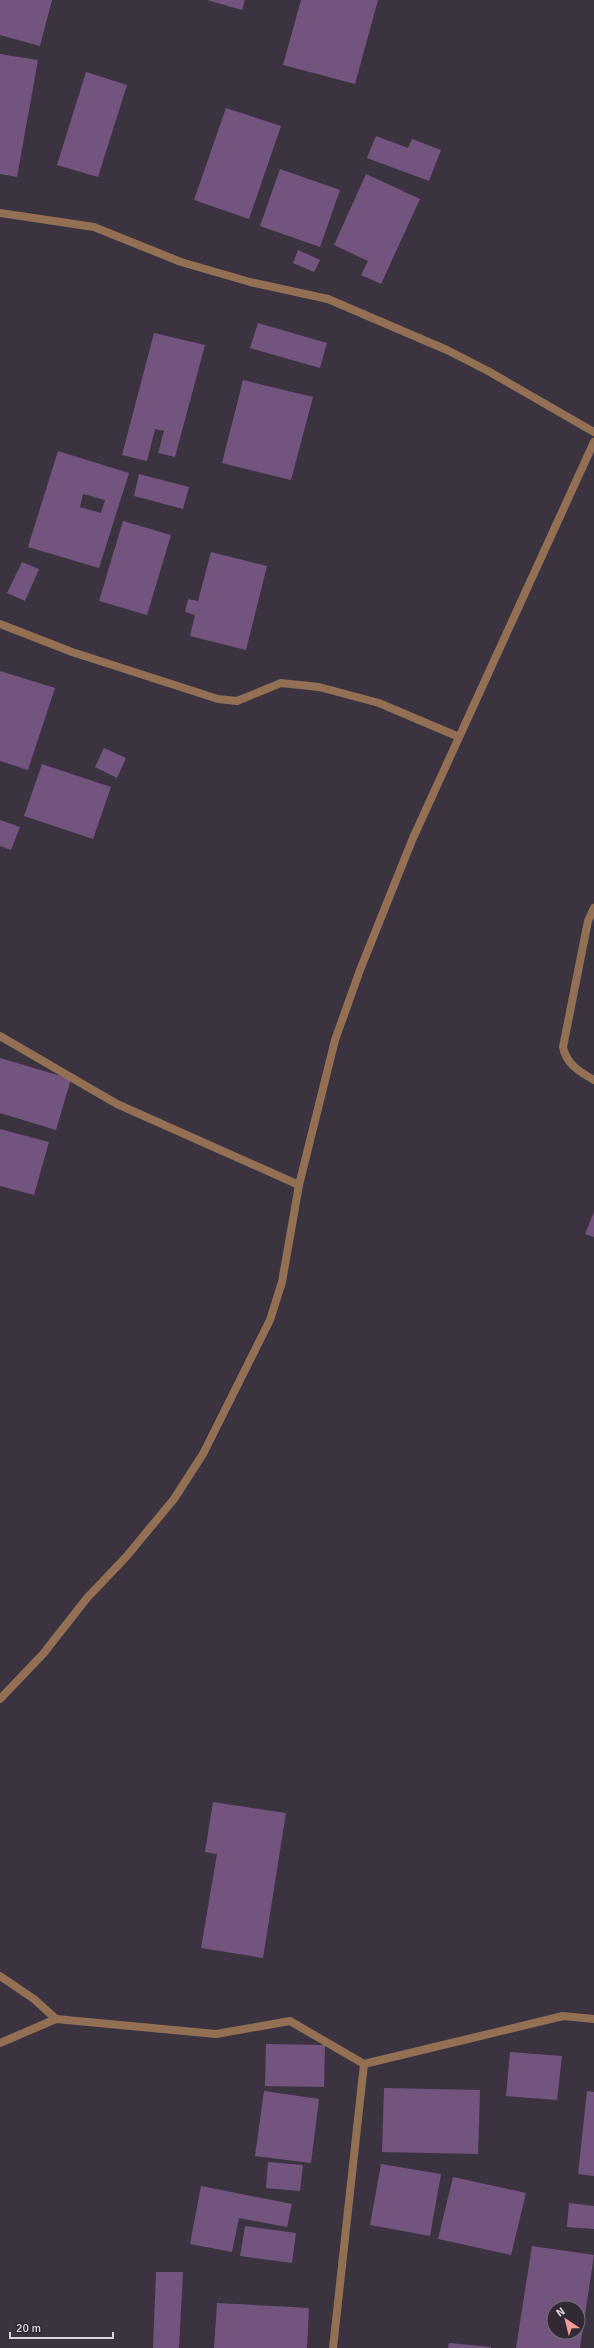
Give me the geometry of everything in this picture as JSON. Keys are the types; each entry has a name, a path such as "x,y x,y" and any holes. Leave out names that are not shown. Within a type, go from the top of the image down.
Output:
{"street":[{"path":"0,213 94,227 181,262 250,282 328,298 461,357 594,432"},
{"path":"0,1699 43,1654 87,1598 126,1557 174,1499 203,1454 270,1320 282,1282 299,1185 335,1040 360,970 414,838 594,442"},
{"path":"0,624 72,652 218,699 237,700 281,683 319,687 379,703 459,737"},
{"path":"594,908 588,921 563,1047 564,1058 580,1072 594,1080"},
{"path":"0,1036 117,1104 299,1185"},
{"path":"0,1976 34,1999 56,2019"},
{"path":"0,2043 56,2019 216,2034 290,2021 364,2064 562,2016 594,2019"},
{"path":"333,2348 364,2064"}],"building":[{"path":"0,0 52,0 40,46 0,35"},
{"path":"207,0 245,0 242,10"},
{"path":"301,0 378,0 355,84 283,65"},
{"path":"0,54 38,60 17,177 0,174"},
{"path":"86,72 127,85 98,177 57,165"},
{"path":"226,108 281,126 249,219 194,200"},
{"path":"376,136 408,148 412,139 441,150 429,181 367,158"},
{"path":"280,169 340,190 320,247 260,226"},
{"path":"366,174 420,199 381,284 361,275 368,261 334,245"},
{"path":"298,250 320,260 314,272 293,263"},
{"path":"258,323 327,343 320,368 250,348"},
{"path":"154,333 205,345 175,457 158,453 164,431 155,429 147,461 122,455"},
{"path":"243,380 313,397 291,480 222,463"},
{"path":"58,451 129,473 99,568 28,547","holes":["83,494 105,500 101,513 80,507"]},
{"path":"139,474 189,487 183,509 134,496"},
{"path":"123,521 171,535 147,615 99,601"},
{"path":"211,552 267,566 246,650 190,636 195,615 185,612 188,599 198,601"},
{"path":"22,562 39,569 25,601 7,593"},
{"path":"0,671 55,688 28,770 0,761"},
{"path":"104,748 126,758 117,778 95,767"},
{"path":"42,764 111,787 93,839 24,816"},
{"path":"0,820 20,827 11,850 0,846"},
{"path":"0,1058 71,1079 56,1130 0,1113"},
{"path":"0,1129 49,1142 34,1195 0,1186"},
{"path":"594,1212 594,1237 585,1234"},
{"path":"213,1802 286,1813 263,1958 201,1948 217,1854 205,1852"},
{"path":"266,2044 325,2045 324,2087 265,2086"},
{"path":"510,2052 562,2056 557,2100 506,2096"},
{"path":"384,2088 480,2090 478,2154 382,2152"},
{"path":"264,2091 319,2099 311,2163 255,2156"},
{"path":"587,2091 594,2092 594,2176 578,2174"},
{"path":"268,2162 303,2165 300,2191 266,2188"},
{"path":"381,2164 441,2174 430,2236 370,2225"},
{"path":"453,2177 526,2193 511,2255 438,2239"},
{"path":"201,2186 292,2204 287,2227 239,2218 232,2252 190,2244"},
{"path":"569,2203 594,2206 594,2229 567,2227"},
{"path":"245,2226 296,2233 292,2263 240,2256"},
{"path":"532,2246 594,2255 586,2308 586,2300 546,2300 546,2340 581,2340 580,2348 516,2348"},
{"path":"156,2272 183,2272 179,2348 153,2348"},
{"path":"217,2303 309,2308 307,2348 214,2348"},
{"path":"449,2343 491,2347 491,2348 448,2348"}]}
